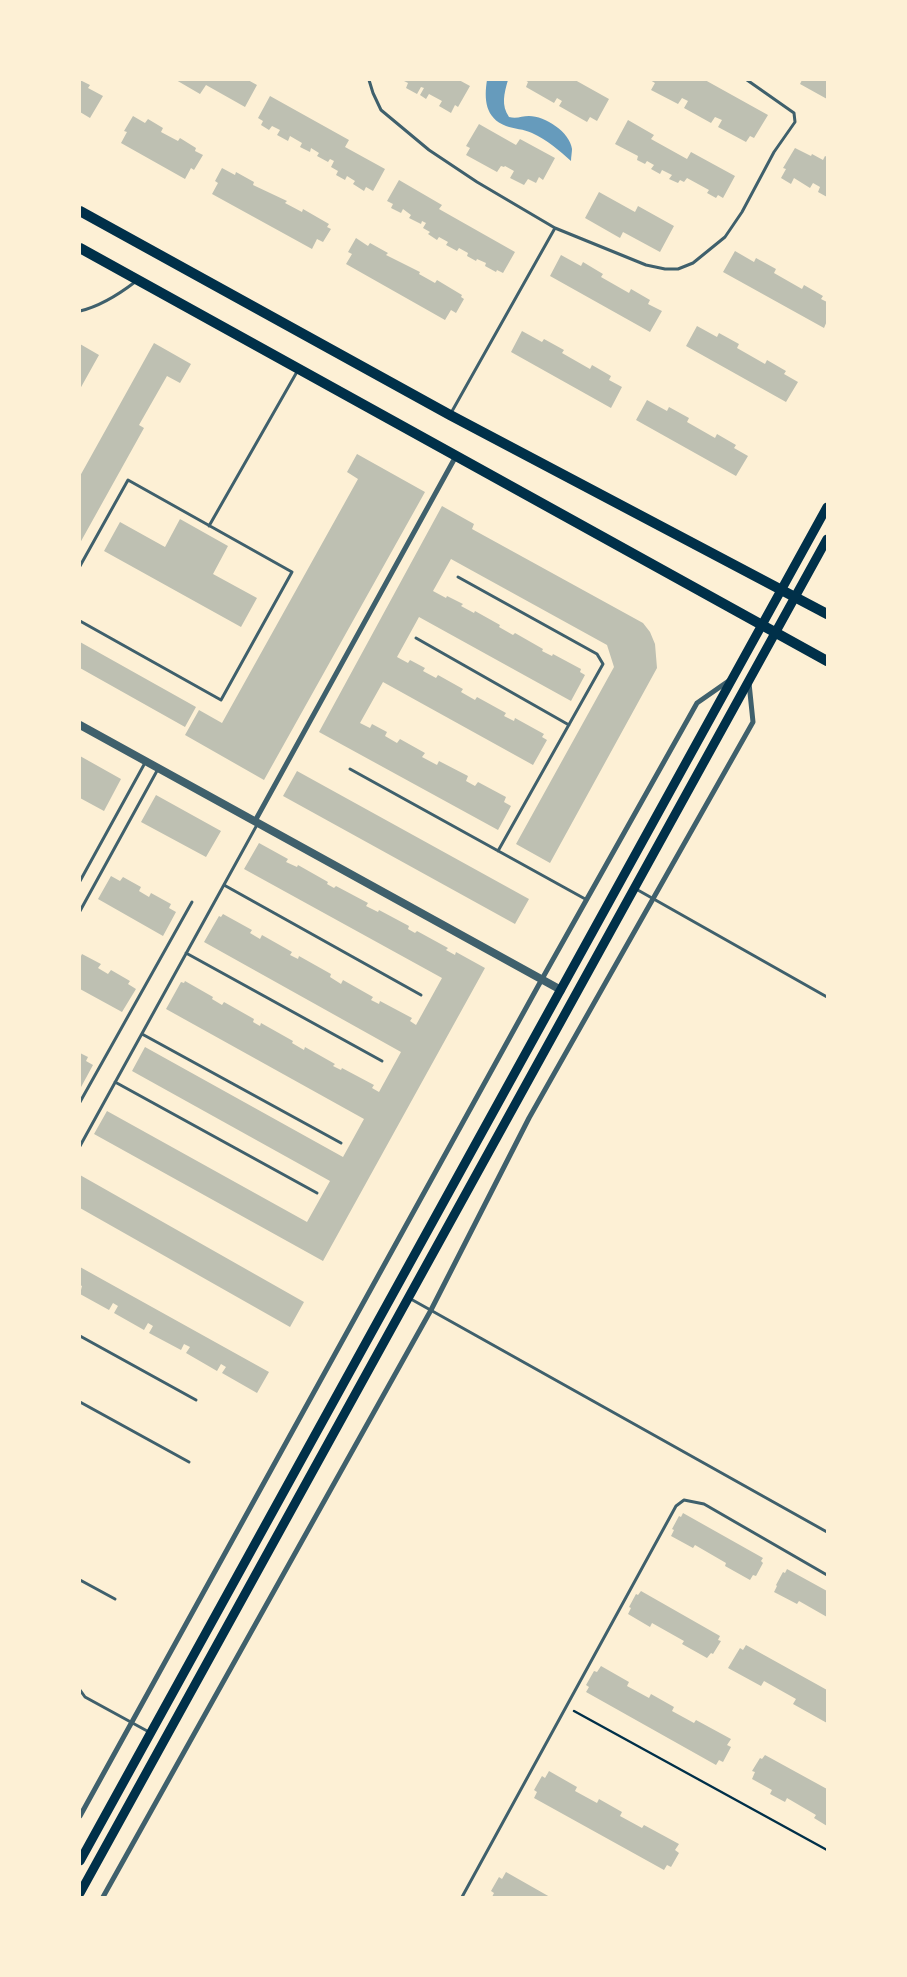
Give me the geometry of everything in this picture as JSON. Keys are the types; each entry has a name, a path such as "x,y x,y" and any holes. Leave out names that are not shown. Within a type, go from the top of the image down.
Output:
{"main road":[{"path":"80,211 450,415 827,614"},
{"path":"80,248 827,661"},
{"path":"80,1861 827,507"},
{"path":"80,1893 827,539"}],"street":[{"path":"256,822 456,456"},
{"path":"80,1816 542,979 697,703 732,678"},
{"path":"103,1897 430,1310 529,1118 753,722 748,681"},
{"path":"80,725 560,990"}],"lane":[{"path":"369,80 381,110 429,150 477,182 555,228 646,265 665,269 678,269 693,263 725,238 742,212 760,175 795,122 794,113 747,80"},
{"path":"450,415 555,228"},
{"path":"80,311 92,308 106,301 137,280"},
{"path":"209,526 298,369"},
{"path":"80,566 128,480 292,572 221,700 80,621"},
{"path":"458,577 597,654 603,664 498,851"},
{"path":"416,638 569,725"},
{"path":"80,881 146,762"},
{"path":"80,911 158,768"},
{"path":"350,769 586,900"},
{"path":"80,1146 224,885 256,822"},
{"path":"224,885 421,995"},
{"path":"634,888 827,997"},
{"path":"80,1102 192,902"},
{"path":"186,953 382,1061"},
{"path":"142,1034 341,1144"},
{"path":"115,1082 317,1193"},
{"path":"408,1298 827,1532"},
{"path":"80,1336 196,1400"},
{"path":"80,1402 189,1462"},
{"path":"462,1897 676,1506 684,1500 704,1504 827,1575"},
{"path":"80,1580 115,1599"},
{"path":"80,1690 85,1697 150,1733"},
{"path":"80,1698 85,1697"}],"path":[{"path":"566,1706 827,1850"}],"water":[{"path":"487,80 508,80 504,104 509,117 535,117 549,122 562,131 572,149 571,161 537,136 499,123 487,107"}],"building":[{"path":"80,80 90,85 88,88 103,96 90,118 80,112"},
{"path":"176,80 248,80 257,85 245,107 206,85 200,94"},
{"path":"402,80 459,80 470,86 458,107 455,105 451,113 439,106 442,101 429,94 426,99 420,95 424,88 421,87 417,94 406,88 408,83"},
{"path":"525,80 575,80 609,99 597,121 590,117 587,122 559,106 562,101 557,98 554,103 526,87 528,82"},
{"path":"650,80 705,80 768,115 754,138 750,136 746,142 718,127 722,120 715,117 711,123 684,108 688,101 682,98 678,104 651,90 655,83"},
{"path":"802,80 827,80 827,99 800,84"},
{"path":"270,96 349,140 345,147 385,169 373,191 366,187 364,191 353,184 355,181 347,176 345,180 336,175 338,171 331,167 334,161 330,159 328,162 317,156 319,153 311,148 310,152 300,147 302,143 290,136 288,141 277,135 280,130 272,126 269,130 261,125 263,121 258,118"},
{"path":"133,116 145,123 148,119 163,128 161,132 178,141 180,138 196,148 195,151 203,155 194,170 191,168 185,179 121,143 127,132 124,131"},
{"path":"628,120 654,135 651,139 687,159 691,152 735,176 723,198 718,195 716,198 707,193 709,190 687,178 684,182 680,180 678,183 669,179 672,175 662,170 660,174 651,169 654,165 647,161 645,164 637,160 638,156 615,144"},
{"path":"479,124 516,145 520,139 555,158 543,180 539,177 536,183 528,179 524,185 510,178 514,171 505,166 501,166 497,172 466,155 470,148 466,146"},
{"path":"795,148 823,160 825,156 827,157 827,197 818,192 820,187 813,183 810,188 794,178 791,184 781,178 786,169 783,168"},
{"path":"222,168 235,175 236,172 254,182 253,185 287,201 285,203 302,212 303,209 329,224 327,227 331,229 323,242 317,239 312,249 212,194 218,183 215,181"},
{"path":"399,180 442,205 439,209 515,252 503,273 497,270 496,272 485,266 486,263 477,259 476,261 467,256 468,253 459,248 457,251 446,245 448,242 439,237 437,240 428,234 430,232 423,228 426,223 422,221 421,224 409,218 411,215 403,209 401,213 391,208 393,204 387,201"},
{"path":"599,192 635,212 638,206 674,226 660,252 623,232 620,238 585,218"},
{"path":"356,238 368,246 370,243 388,253 386,255 420,272 419,274 435,283 437,280 462,295 461,297 464,299 456,313 451,310 445,320 346,264 352,254 348,252"},
{"path":"735,251 754,262 756,258 776,269 774,273 802,289 804,285 823,296 821,299 827,302 827,321 824,328 723,272"},
{"path":"561,255 581,266 583,262 603,274 601,277 629,293 631,289 650,300 648,304 662,311 650,332 550,276"},
{"path":"697,326 717,337 719,333 739,344 737,348 765,364 767,360 786,371 784,374 798,382 786,402 686,346"},
{"path":"522,331 542,342 544,339 564,350 562,353 590,369 592,365 611,376 609,380 622,387 611,408 511,352"},
{"path":"154,343 191,364 180,383 167,376 139,425 144,428 80,543 80,476"},
{"path":"80,344 99,355 80,389"},
{"path":"647,400 667,411 669,407 689,418 687,422 715,438 717,434 736,445 734,448 748,456 736,476 636,420"},
{"path":"357,454 425,492 264,780 185,735 199,710 222,723 358,479 347,472"},
{"path":"442,506 474,524 472,529 643,623 650,632 655,644 657,668 550,863 516,844 614,667 607,645 451,559 433,591 463,604 461,606 474,613 475,611 500,625 499,627 513,635 515,633 543,649 542,651 552,656 553,654 581,669 580,672 585,675 571,701 419,617 397,657 408,663 410,660 425,668 423,671 436,678 438,675 463,689 461,692 475,700 477,697 506,713 504,716 514,721 515,718 544,734 542,737 547,740 533,765 383,682 360,723 370,728 372,724 387,732 385,736 397,743 400,739 425,753 422,757 437,765 439,761 468,776 466,781 475,786 478,782 506,797 504,802 511,806 498,830 319,732"},
{"path":"180,519 228,546 213,574 257,598 241,627 104,551 120,522 165,547"},
{"path":"80,642 196,707 185,727 80,668"},
{"path":"80,756 121,779 104,811 80,798"},
{"path":"297,771 529,899 515,924 283,796"},
{"path":"156,795 221,831 206,857 141,822"},
{"path":"259,843 288,859 286,862 297,867 298,865 328,882 327,884 334,888 336,886 368,903 366,906 378,912 379,910 409,926 408,929 415,933 417,931 448,948 446,950 455,955 456,952 485,968 323,1261 94,1134 107,1111 307,1222 330,1181 132,1071 145,1047 343,1157 364,1119 166,1009 181,982 184,983 185,981 213,997 212,999 222,1005 224,1002 254,1019 253,1022 260,1026 261,1023 293,1041 292,1043 304,1050 305,1047 335,1064 333,1066 341,1070 342,1068 374,1085 372,1088 379,1092 401,1052 204,942 219,916 221,917 223,914 252,930 250,933 260,939 262,935 292,952 290,955 298,959 299,956 331,974 330,977 341,984 343,980 373,997 371,1000 379,1004 380,1001 412,1018 410,1021 416,1025 442,978 244,869"},
{"path":"111,876 120,881 123,877 141,887 139,891 149,897 151,893 171,904 169,908 176,912 163,936 98,899"},
{"path":"82,954 101,964 98,968 108,974 111,970 130,981 128,984 136,989 122,1012 80,989 80,958"},
{"path":"80,1053 88,1057 86,1061 93,1065 80,1089"},
{"path":"80,1175 304,1302 290,1327 80,1208"},
{"path":"80,1267 269,1372 257,1393 222,1373 226,1367 221,1364 217,1371 186,1353 190,1347 184,1344 181,1350 149,1333 153,1326 148,1323 144,1330 114,1313 118,1306 113,1303 109,1310 80,1294 82,1286 80,1285"},
{"path":"683,1513 763,1558 761,1561 763,1563 756,1576 753,1575 750,1580 725,1566 726,1563 695,1545 693,1548 671,1536 674,1530 672,1529 679,1516 681,1517"},
{"path":"787,1569 827,1591 827,1617 799,1601 797,1604 774,1592 783,1572 785,1573"},
{"path":"641,1591 720,1636 718,1640 721,1641 713,1654 711,1653 707,1658 682,1644 684,1641 652,1623 650,1627 628,1614 631,1608 629,1607 636,1594 638,1595"},
{"path":"746,1645 827,1690 827,1723 793,1704 796,1699 764,1681 761,1686 728,1668 740,1648 743,1650"},
{"path":"601,1666 629,1682 627,1686 649,1698 651,1694 674,1707 672,1711 694,1723 696,1720 731,1739 727,1745 731,1747 723,1762 719,1760 716,1765 586,1692 589,1687 586,1685 594,1671 597,1672"},
{"path":"765,1755 827,1789 827,1826 814,1818 816,1815 787,1798 785,1802 770,1794 772,1790 752,1779 755,1772 752,1771 760,1758 762,1759"},
{"path":"549,1771 577,1787 575,1791 597,1803 599,1799 622,1812 620,1816 642,1828 644,1825 679,1844 675,1850 679,1853 671,1867 667,1865 664,1870 534,1798 537,1792 534,1790 542,1776 545,1778"},
{"path":"506,1872 550,1897 492,1897 494,1893 491,1891 499,1877 502,1879"}]}
